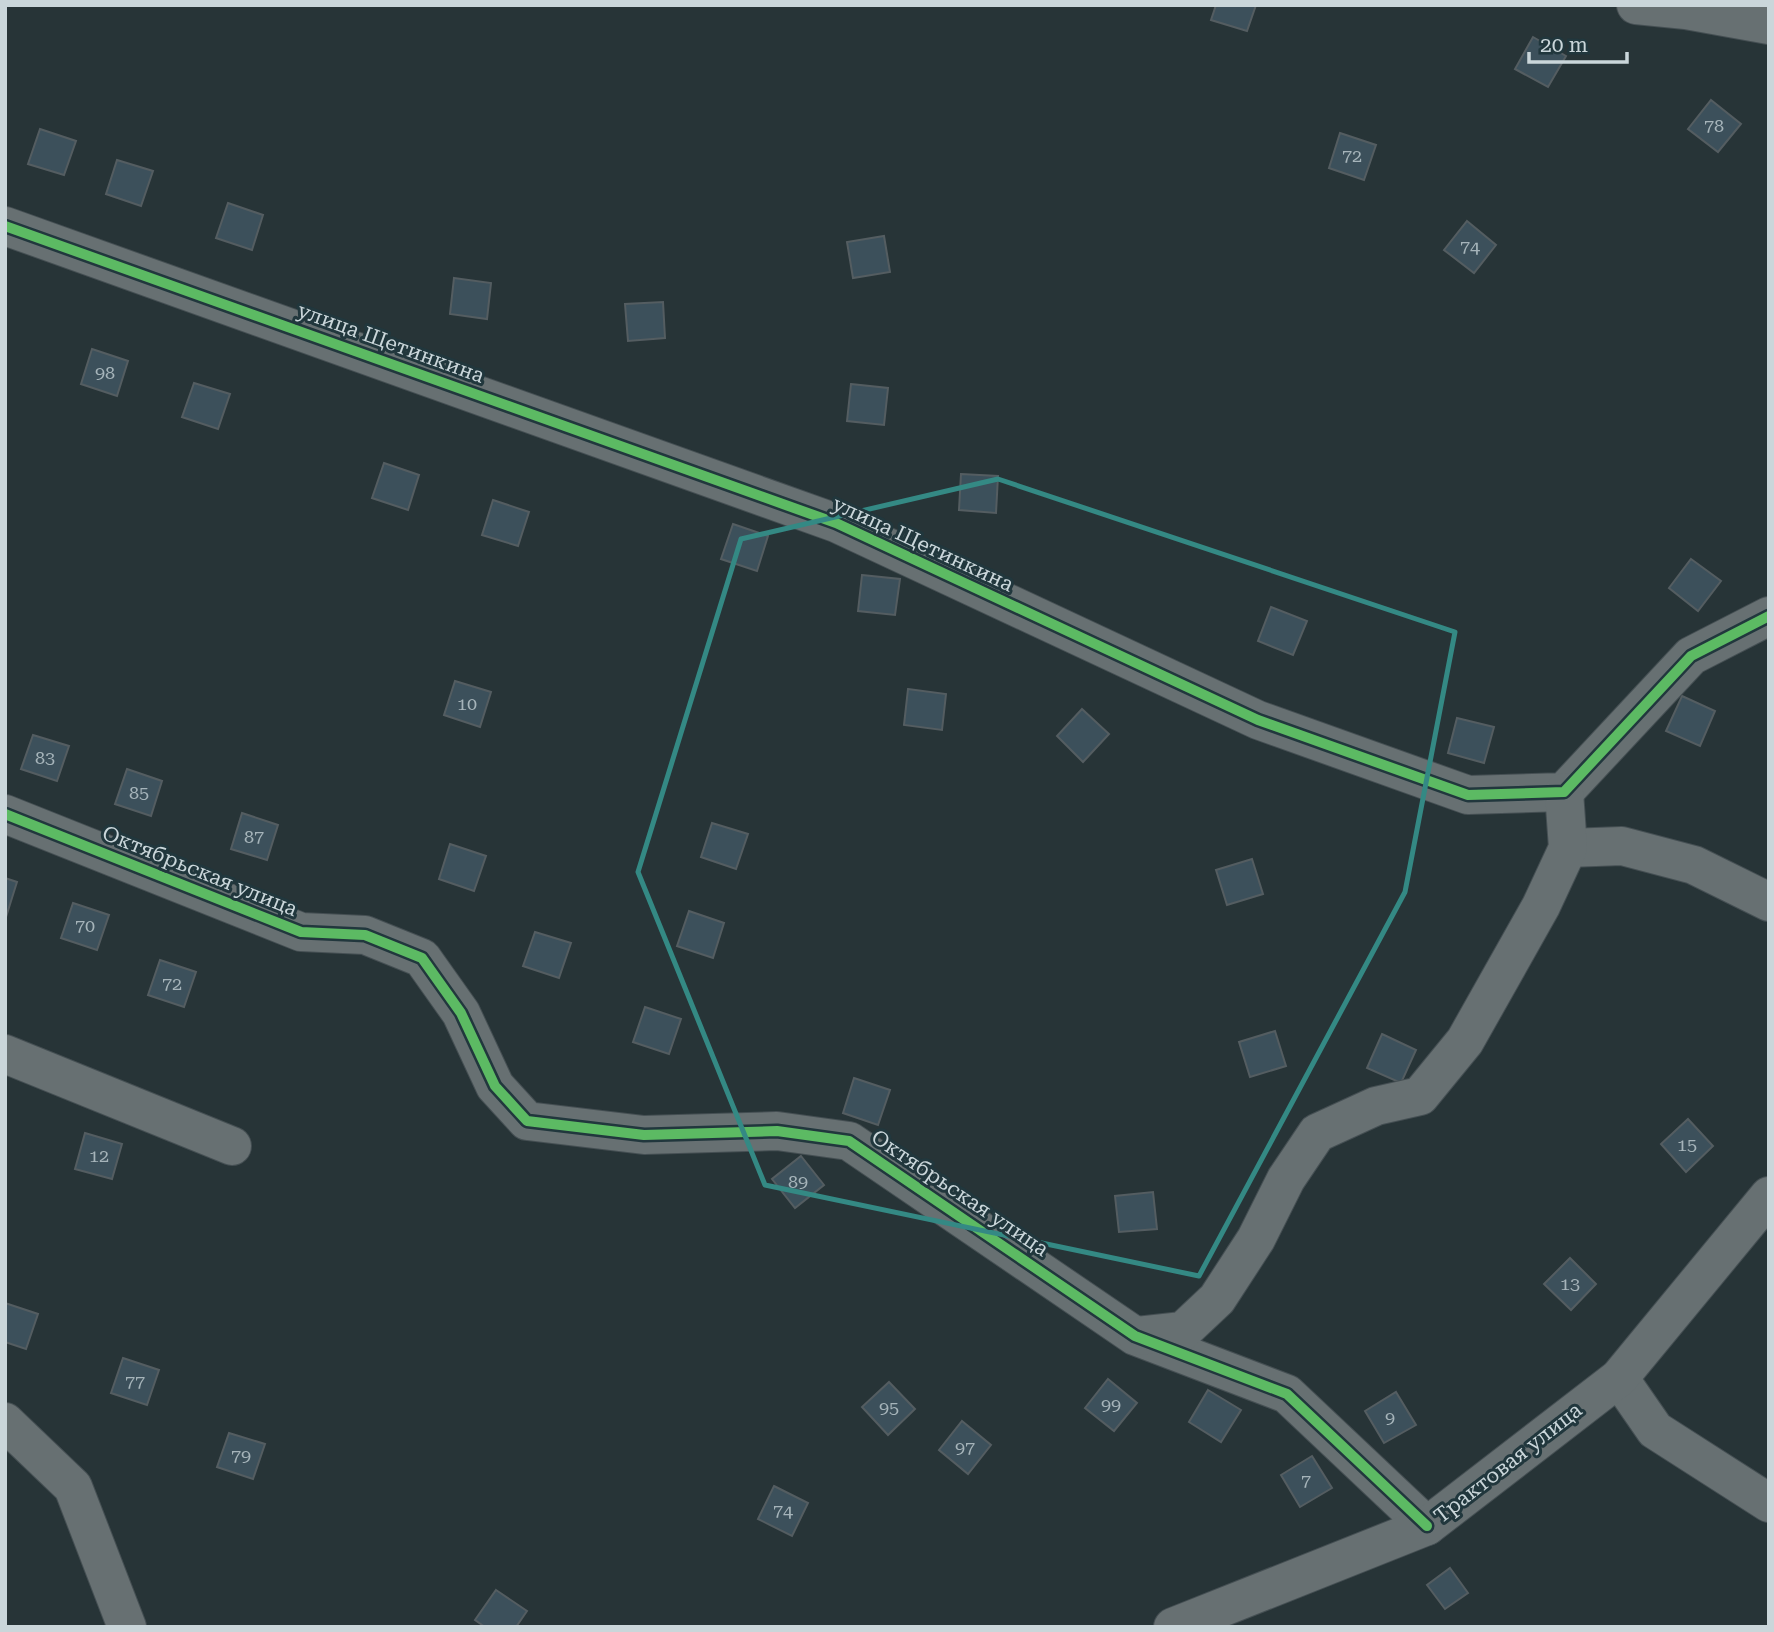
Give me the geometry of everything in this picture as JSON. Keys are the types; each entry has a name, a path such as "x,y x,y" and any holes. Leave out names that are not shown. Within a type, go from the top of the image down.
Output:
{"street":[{"path":"1636,5 1686,9 1769,25"},
{"name":"улица Щетинкина","path":"5,226 836,523 1258,720 1468,795 1564,792"},
{"path":"1135,1336 1184,1331 1217,1299 1256,1239 1286,1179 1317,1133 1376,1106 1420,1096 1465,1041 1541,906 1568,848 1564,792 1691,656 1769,617"},
{"name":"Октябрьская улица","path":"5,814 300,932 365,936 422,958 461,1013 495,1086 527,1121 644,1135 777,1131 849,1140 1135,1336 1287,1394 1427,1526"},
{"path":"1568,848 1622,846 1646,852 1694,865 1769,902"},
{"path":"5,1054 232,1146"},
{"name":"Трактовая улица","path":"1173,1627 1427,1526 1619,1378 1769,1196"},
{"path":"1619,1378 1655,1430 1769,1503"},
{"path":"5,1422 73,1487 127,1627"}],"highlighted area":[{"path":"998,479 1455,632 1405,892 1199,1276 765,1185 638,872 741,539"}],"building":[{"path":"1216,5 1256,5 1247,31 1211,20"},
{"path":"1533,37 1566,56 1548,87 1515,69"},
{"path":"1711,100 1741,124 1718,152 1688,129"},
{"path":"40,129 76,141 64,175 28,164"},
{"path":"1340,133 1376,145 1364,180 1329,168"},
{"path":"117,160 153,171 141,206 106,194"},
{"path":"228,203 263,215 252,250 216,238"},
{"path":"1467,221 1496,245 1474,273 1444,250"},
{"path":"884,236 890,272 853,278 847,242"},
{"path":"454,278 491,283 487,319 450,314"},
{"path":"663,302 665,338 628,341 625,304"},
{"path":"92,349 128,361 117,396 81,384"},
{"path":"194,383 230,394 218,429 182,417"},
{"path":"851,384 888,388 884,425 847,421"},
{"path":"384,463 419,475 408,510 372,498"},
{"path":"961,474 998,476 996,513 959,510"},
{"path":"493,500 529,512 518,546 482,535"},
{"path":"733,524 768,536 757,571 721,559"},
{"path":"1691,559 1721,581 1698,611 1669,588"},
{"path":"862,575 900,579 895,615 858,611"},
{"path":"1271,607 1307,621 1293,655 1258,641"},
{"path":"455,681 491,692 480,727 444,715"},
{"path":"908,689 946,694 942,730 904,725"},
{"path":"1682,696 1715,711 1700,746 1666,731"},
{"path":"1082,709 1109,734 1083,762 1057,736"},
{"path":"1457,718 1494,727 1484,763 1448,753"},
{"path":"33,735 69,746 57,781 21,769"},
{"path":"127,769 162,781 151,816 115,804"},
{"path":"242,813 278,825 267,860 231,849"},
{"path":"712,823 748,834 736,869 701,857"},
{"path":"450,844 486,856 474,891 439,879"},
{"path":"1252,859 1263,894 1227,905 1216,870"},
{"path":"5,878 17,882 6,917 5,917"},
{"path":"73,903 109,915 97,950 61,938"},
{"path":"689,911 724,923 713,958 677,946"},
{"path":"535,932 571,943 559,978 523,966"},
{"path":"160,960 196,972 184,1007 148,995"},
{"path":"645,1007 681,1019 669,1054 633,1042"},
{"path":"1275,1031 1286,1066 1250,1077 1239,1042"},
{"path":"1382,1034 1416,1050 1401,1083 1367,1068"},
{"path":"854,1078 890,1090 878,1125 843,1113"},
{"path":"1688,1119 1713,1146 1686,1172 1661,1144"},
{"path":"85,1133 122,1144 112,1179 75,1169"},
{"path":"801,1156 824,1185 795,1208 772,1179"},
{"path":"1153,1192 1157,1229 1119,1232 1115,1196"},
{"path":"1570,1258 1596,1284 1571,1310 1544,1284"},
{"path":"5,1303 38,1314 26,1349 5,1342"},
{"path":"123,1358 159,1370 147,1405 111,1393"},
{"path":"1108,1379 1137,1403 1114,1431 1085,1408"},
{"path":"889,1382 915,1409 888,1435 862,1407"},
{"path":"1208,1390 1241,1410 1221,1442 1189,1422"},
{"path":"1396,1392 1416,1425 1384,1443 1365,1411"},
{"path":"962,1421 991,1445 968,1474 939,1450"},
{"path":"229,1433 265,1444 253,1479 217,1467"},
{"path":"1312,1456 1332,1488 1300,1507 1281,1475"},
{"path":"774,1486 808,1503 792,1536 758,1519"},
{"path":"1450,1568 1468,1593 1445,1609 1427,1585"},
{"path":"496,1590 527,1611 516,1627 485,1627 475,1620"}],"cycle path":[{"path":"5,226 836,523 1258,720 1468,795 1564,792 1691,656 1769,616"},
{"path":"5,814 301,932 365,935 422,958 461,1013 495,1086 527,1121 644,1135 777,1131 849,1141 1135,1336 1287,1394 1427,1526"}]}
